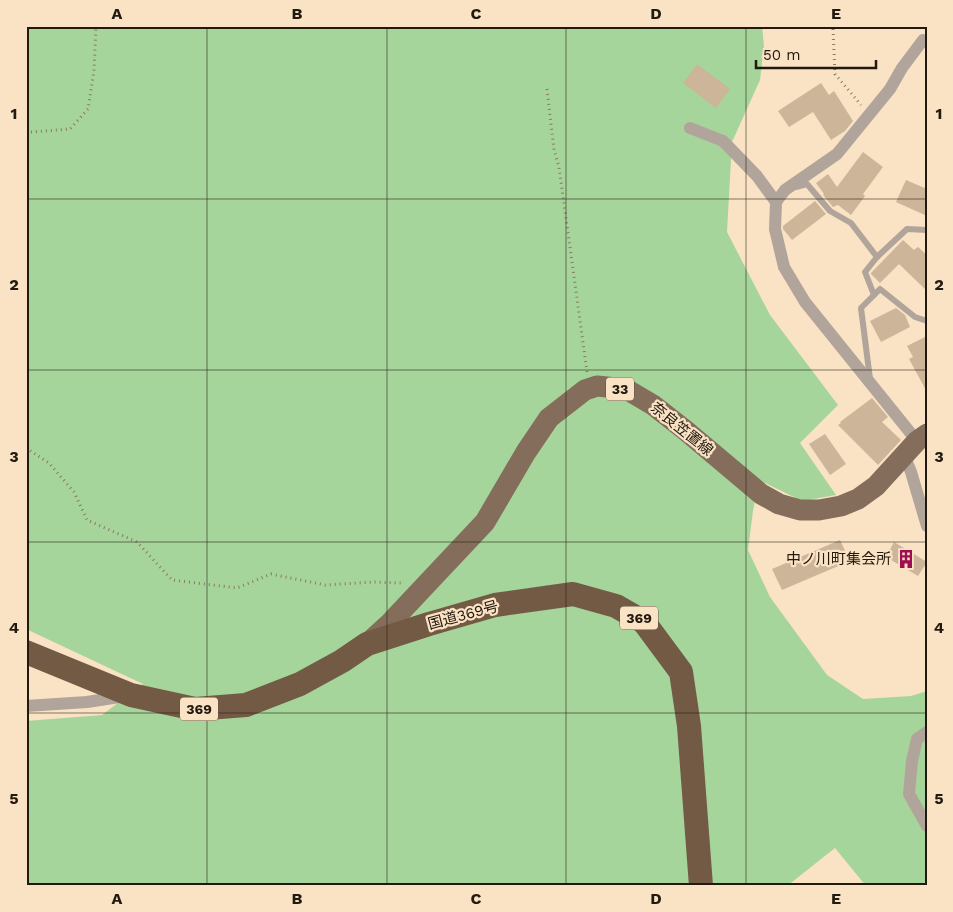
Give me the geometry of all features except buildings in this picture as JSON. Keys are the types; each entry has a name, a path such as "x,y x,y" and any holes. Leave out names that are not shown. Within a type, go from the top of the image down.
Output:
{"highway":[{"name":"国道369号","path":"26,652 131,695 195,709 246,705 300,684 342,661 366,644 495,604 573,594 616,606 644,622 681,672 689,726 701,886"}],"main road":[{"name":"奈良笠置線","path":"585,390 597,386 626,389 654,405 761,494 779,504 800,510 819,510 841,506 858,499 876,486 916,444"},
{"name":"33","path":"366,644 390,623 485,522 526,452 549,418 585,390"}],"street":[{"path":"923,40 890,88 836,154 785,190 776,202 775,230 784,267 805,302 871,383 916,444 911,472 927,526"},
{"path":"690,128 722,141 757,176 776,202"},
{"path":"26,706 87,702 131,695"},
{"path":"927,732 917,738 912,761 910,794 927,826"}],"lane":[{"path":"785,190 807,184 830,211 851,223 877,257"},
{"path":"874,295 865,272 877,257 907,229 927,230"},
{"path":"871,383 862,308 880,290 915,317 927,321"}],"path":[{"path":"26,131 70,129 88,109 94,71 96,26"},
{"path":"837,26 833,29 834,74 869,115"},
{"path":"547,89 554,150 559,167 578,312 588,370 585,390"},
{"path":"26,448 49,462 74,492 87,520 137,542 172,580 237,588 271,574 325,585 374,582 426,584"}],"green space":[{"path":"26,26 762,26 764,46 760,80 732,142 727,232 770,315 838,405 800,443 836,495 802,501 759,480 748,550 770,597 827,675 863,699 911,696 927,691 927,886 866,886 835,848 787,886 26,886 26,721 102,715 143,684 26,629"}],"place":[{"name":"中ノ川町集会所","path":"906,559"}]}
